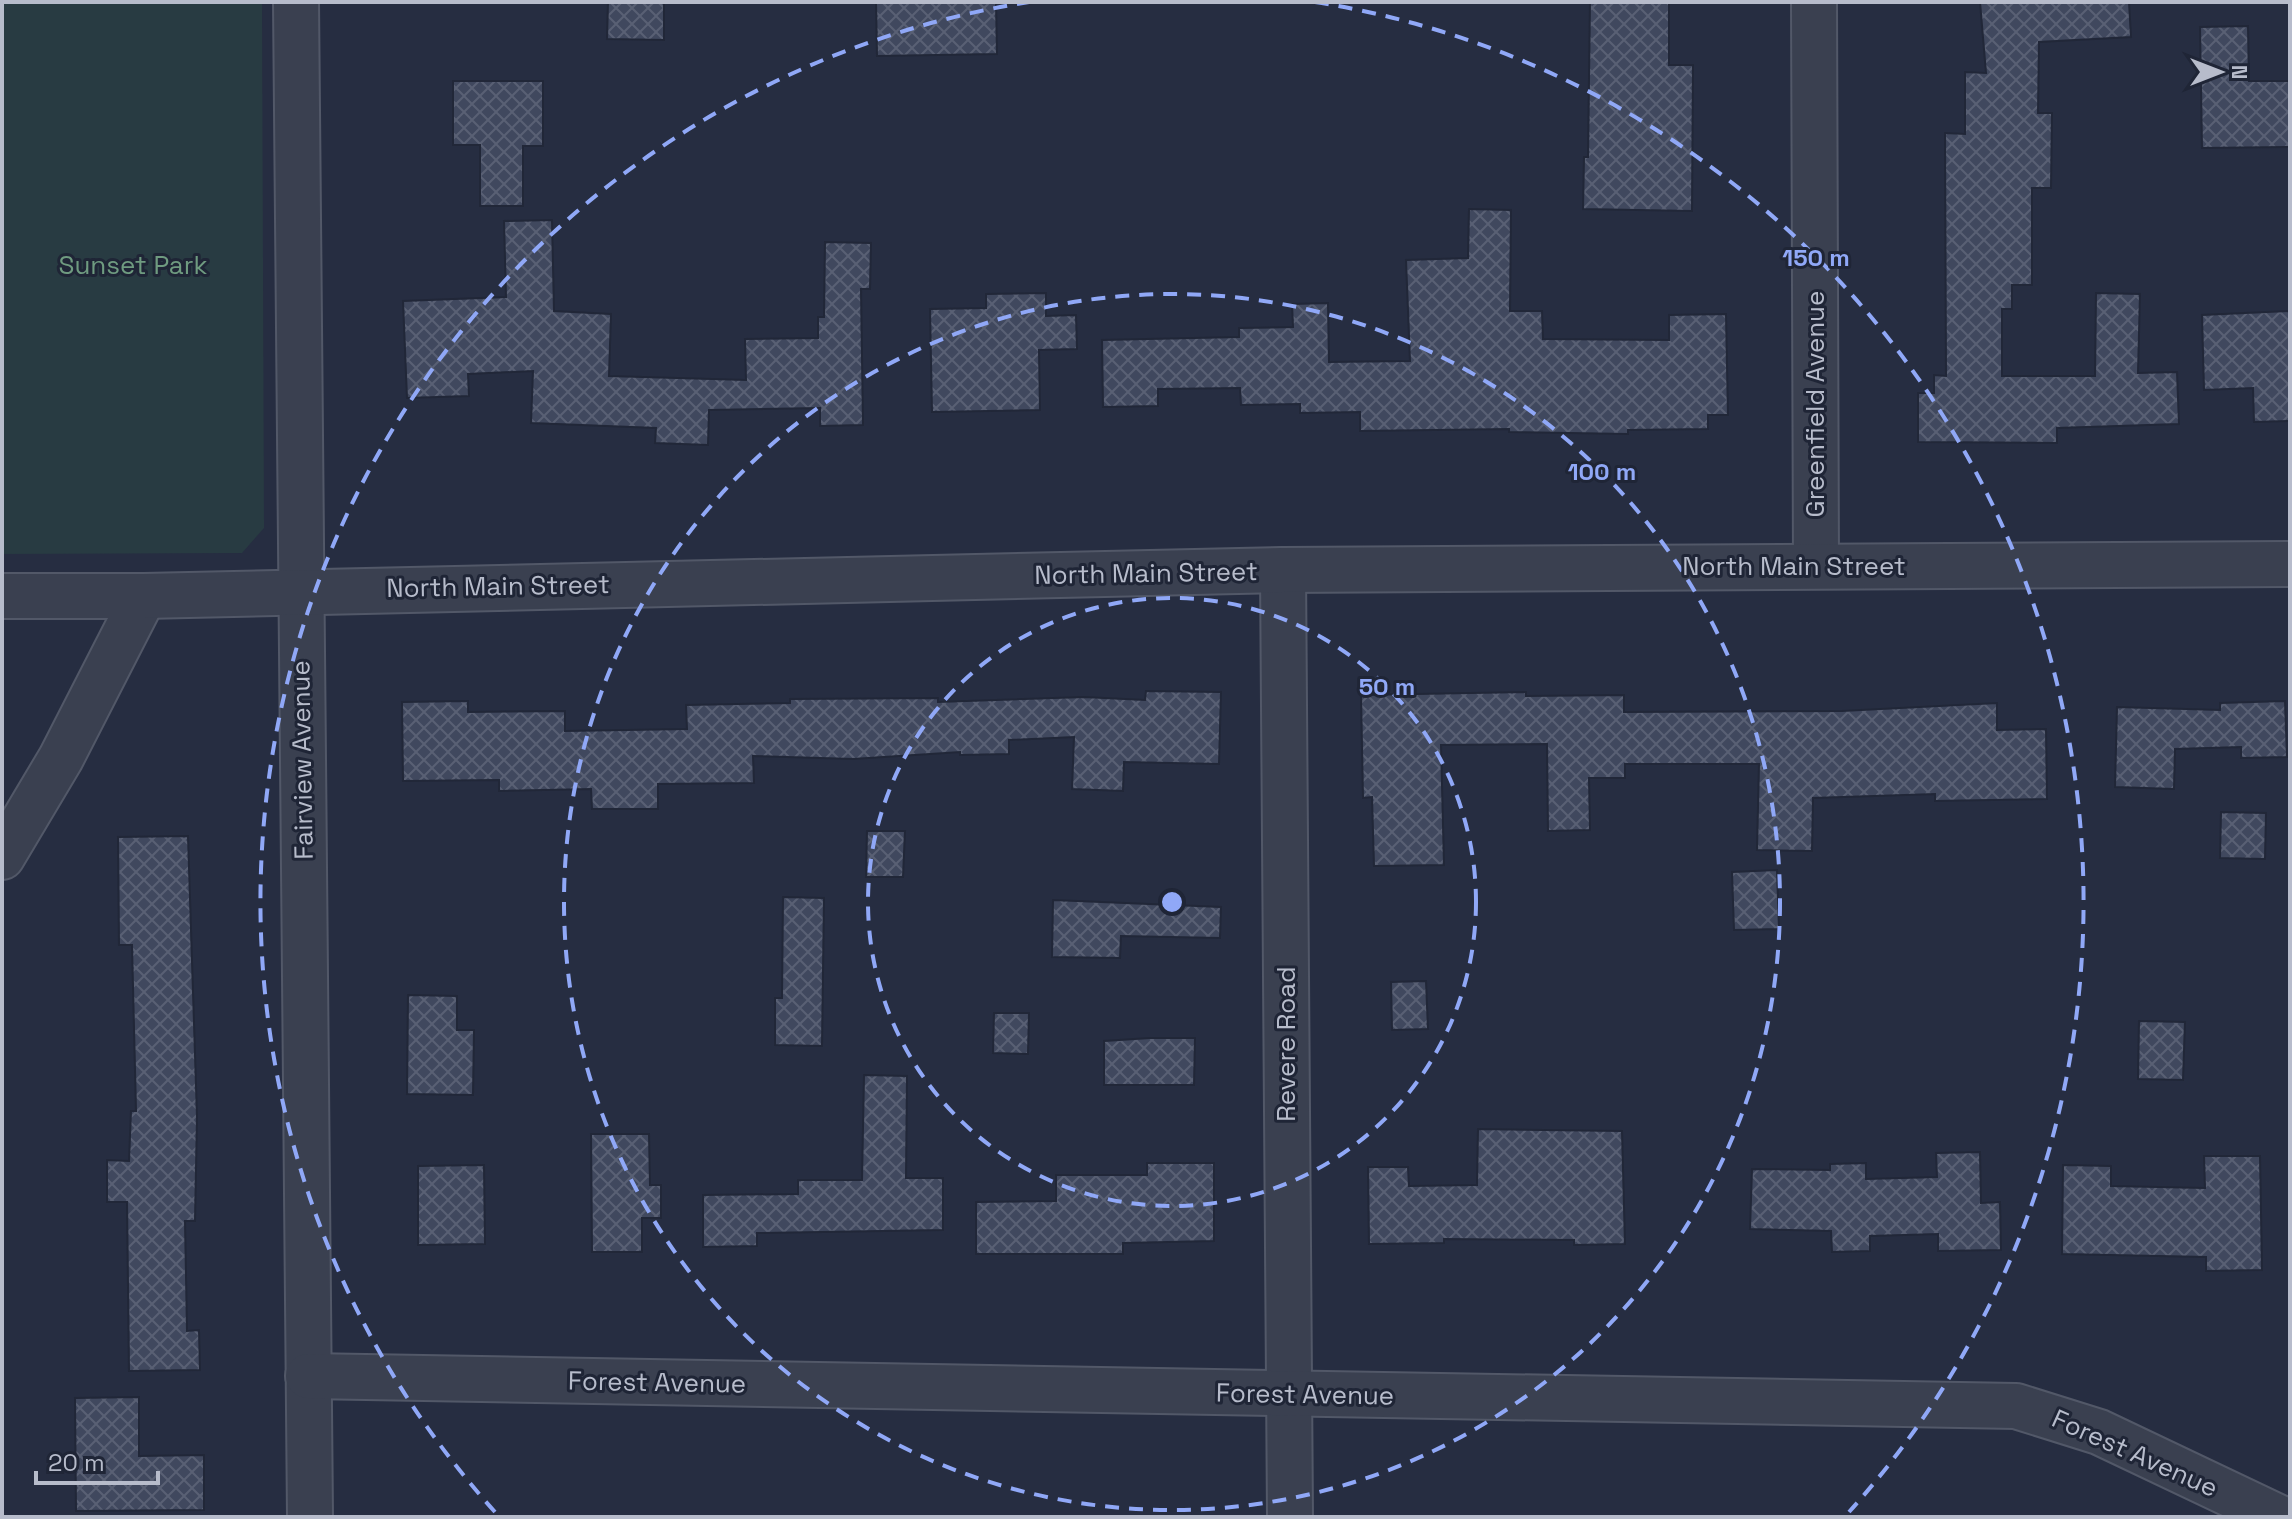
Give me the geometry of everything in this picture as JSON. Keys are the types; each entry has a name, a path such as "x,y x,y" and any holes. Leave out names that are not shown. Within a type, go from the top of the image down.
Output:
{"street":[{"name":"Fairview Avenue","path":"296,2 310,1517"},
{"name":"Greenfield Avenue","path":"1814,2 1816,566"},
{"name":"North Main Street","path":"2,596 144,596 300,590 1283,570 2290,564"},
{"name":"Revere Road","path":"1283,570 1290,1517"},
{"path":"2,857 61,758 144,596"},
{"name":"Forest Avenue","path":"308,1376 2016,1406 2099,1432 2278,1517"}],"green space":[{"name":"Sunset Park","path":"2,2 262,2 264,528 242,553 2,554"}],"building":[{"path":"608,2 664,2 664,40 607,39"},
{"path":"876,2 996,2 997,54 877,56"},
{"path":"1590,2 1669,2 1669,65 1693,65 1692,211 1583,209 1584,157 1588,157"},
{"path":"1980,2 2129,2 2131,37 2039,42 2038,113 2052,113 2051,188 2032,188 2032,285 2012,285 2012,309 2002,309 2002,376 2095,376 2096,293 2140,294 2138,373 2177,372 2179,424 2057,428 2057,443 1918,442 1918,393 1934,393 1934,375 1946,376 1945,133 1965,134 1965,72 1986,73"},
{"path":"2248,26 2249,81 2290,81 2290,147 2202,148 2200,27"},
{"path":"453,81 543,81 543,146 523,146 523,206 480,206 480,145 453,145"},
{"path":"1469,209 1511,210 1510,311 1542,311 1543,339 1669,340 1669,315 1726,314 1728,415 1708,415 1708,429 1628,430 1628,434 1509,432 1509,429 1360,431 1360,412 1300,413 1300,404 1241,405 1240,388 1158,389 1158,406 1103,407 1102,340 1239,337 1239,328 1293,327 1292,304 1328,303 1329,362 1410,361 1406,260 1468,258"},
{"path":"552,220 554,311 611,314 609,376 746,380 745,339 818,338 818,317 824,317 825,242 871,243 870,289 861,289 863,425 820,426 820,408 709,410 708,445 655,443 656,428 531,423 533,371 468,374 469,396 407,398 403,301 506,297 504,221"},
{"path":"1046,293 1046,316 1076,315 1077,349 1039,350 1040,410 932,412 930,309 986,308 986,294"},
{"path":"2290,311 2290,421 2254,422 2253,388 2204,390 2202,315"},
{"path":"1146,691 1221,692 1219,764 1124,762 1123,791 1072,789 1074,737 1009,740 1009,754 960,755 960,752 853,759 753,756 754,783 658,784 658,809 592,809 591,789 499,791 499,780 403,781 402,702 468,701 468,712 565,711 565,731 687,729 686,705 790,703 790,699 938,698 938,702 1084,697 1145,700"},
{"path":"1526,692 1526,696 1624,695 1624,712 1842,711 1997,703 1997,730 2046,729 2047,799 1935,801 1935,794 1813,798 1812,851 1757,850 1759,764 1625,764 1625,778 1589,778 1590,830 1548,831 1547,744 1441,745 1444,865 1374,866 1372,797 1363,798 1361,695"},
{"path":"2285,701 2287,757 2241,758 2241,747 2175,749 2174,789 2115,787 2117,707 2220,710 2220,703"},
{"path":"2221,812 2266,813 2265,859 2220,858"},
{"path":"867,831 905,831 903,877 866,877"},
{"path":"188,836 197,1117 195,1221 185,1221 187,1331 199,1330 200,1370 129,1371 127,1202 107,1202 107,1160 129,1161 131,1111 136,1111 132,945 119,945 118,837"},
{"path":"1777,870 1779,929 1734,930 1732,872"},
{"path":"783,897 824,898 822,1046 775,1045 775,998 782,998"},
{"path":"1053,900 1221,907 1220,938 1121,936 1120,958 1052,957"},
{"path":"1426,981 1428,1029 1392,1030 1391,982"},
{"path":"408,995 457,996 457,1030 474,1030 473,1095 407,1094"},
{"path":"994,1013 1029,1013 1028,1054 993,1053"},
{"path":"2139,1021 2185,1022 2183,1080 2138,1079"},
{"path":"1195,1038 1194,1085 1104,1085 1104,1041"},
{"path":"864,1075 907,1076 906,1178 943,1178 943,1230 757,1233 757,1246 703,1247 703,1195 798,1194 798,1180 862,1180"},
{"path":"1478,1129 1622,1131 1625,1244 1574,1245 1574,1240 1444,1239 1444,1243 1369,1244 1368,1167 1408,1167 1409,1186 1477,1185"},
{"path":"591,1134 649,1134 650,1185 661,1185 661,1218 642,1218 642,1252 592,1252"},
{"path":"1980,1152 1981,1203 2000,1202 2001,1250 1938,1251 1938,1234 1870,1236 1870,1251 1832,1252 1831,1231 1750,1229 1752,1169 1830,1170 1830,1164 1866,1163 1866,1179 1937,1177 1936,1153"},
{"path":"2204,1156 2260,1156 2262,1270 2206,1271 2206,1257 2062,1254 2063,1165 2111,1166 2111,1186 2205,1188"},
{"path":"1147,1163 1214,1163 1214,1241 1123,1243 1123,1254 976,1254 976,1202 1056,1201 1056,1175 1147,1175"},
{"path":"484,1165 485,1244 418,1245 418,1166"},
{"path":"139,1397 139,1456 204,1455 204,1510 76,1511 75,1398"}]}
